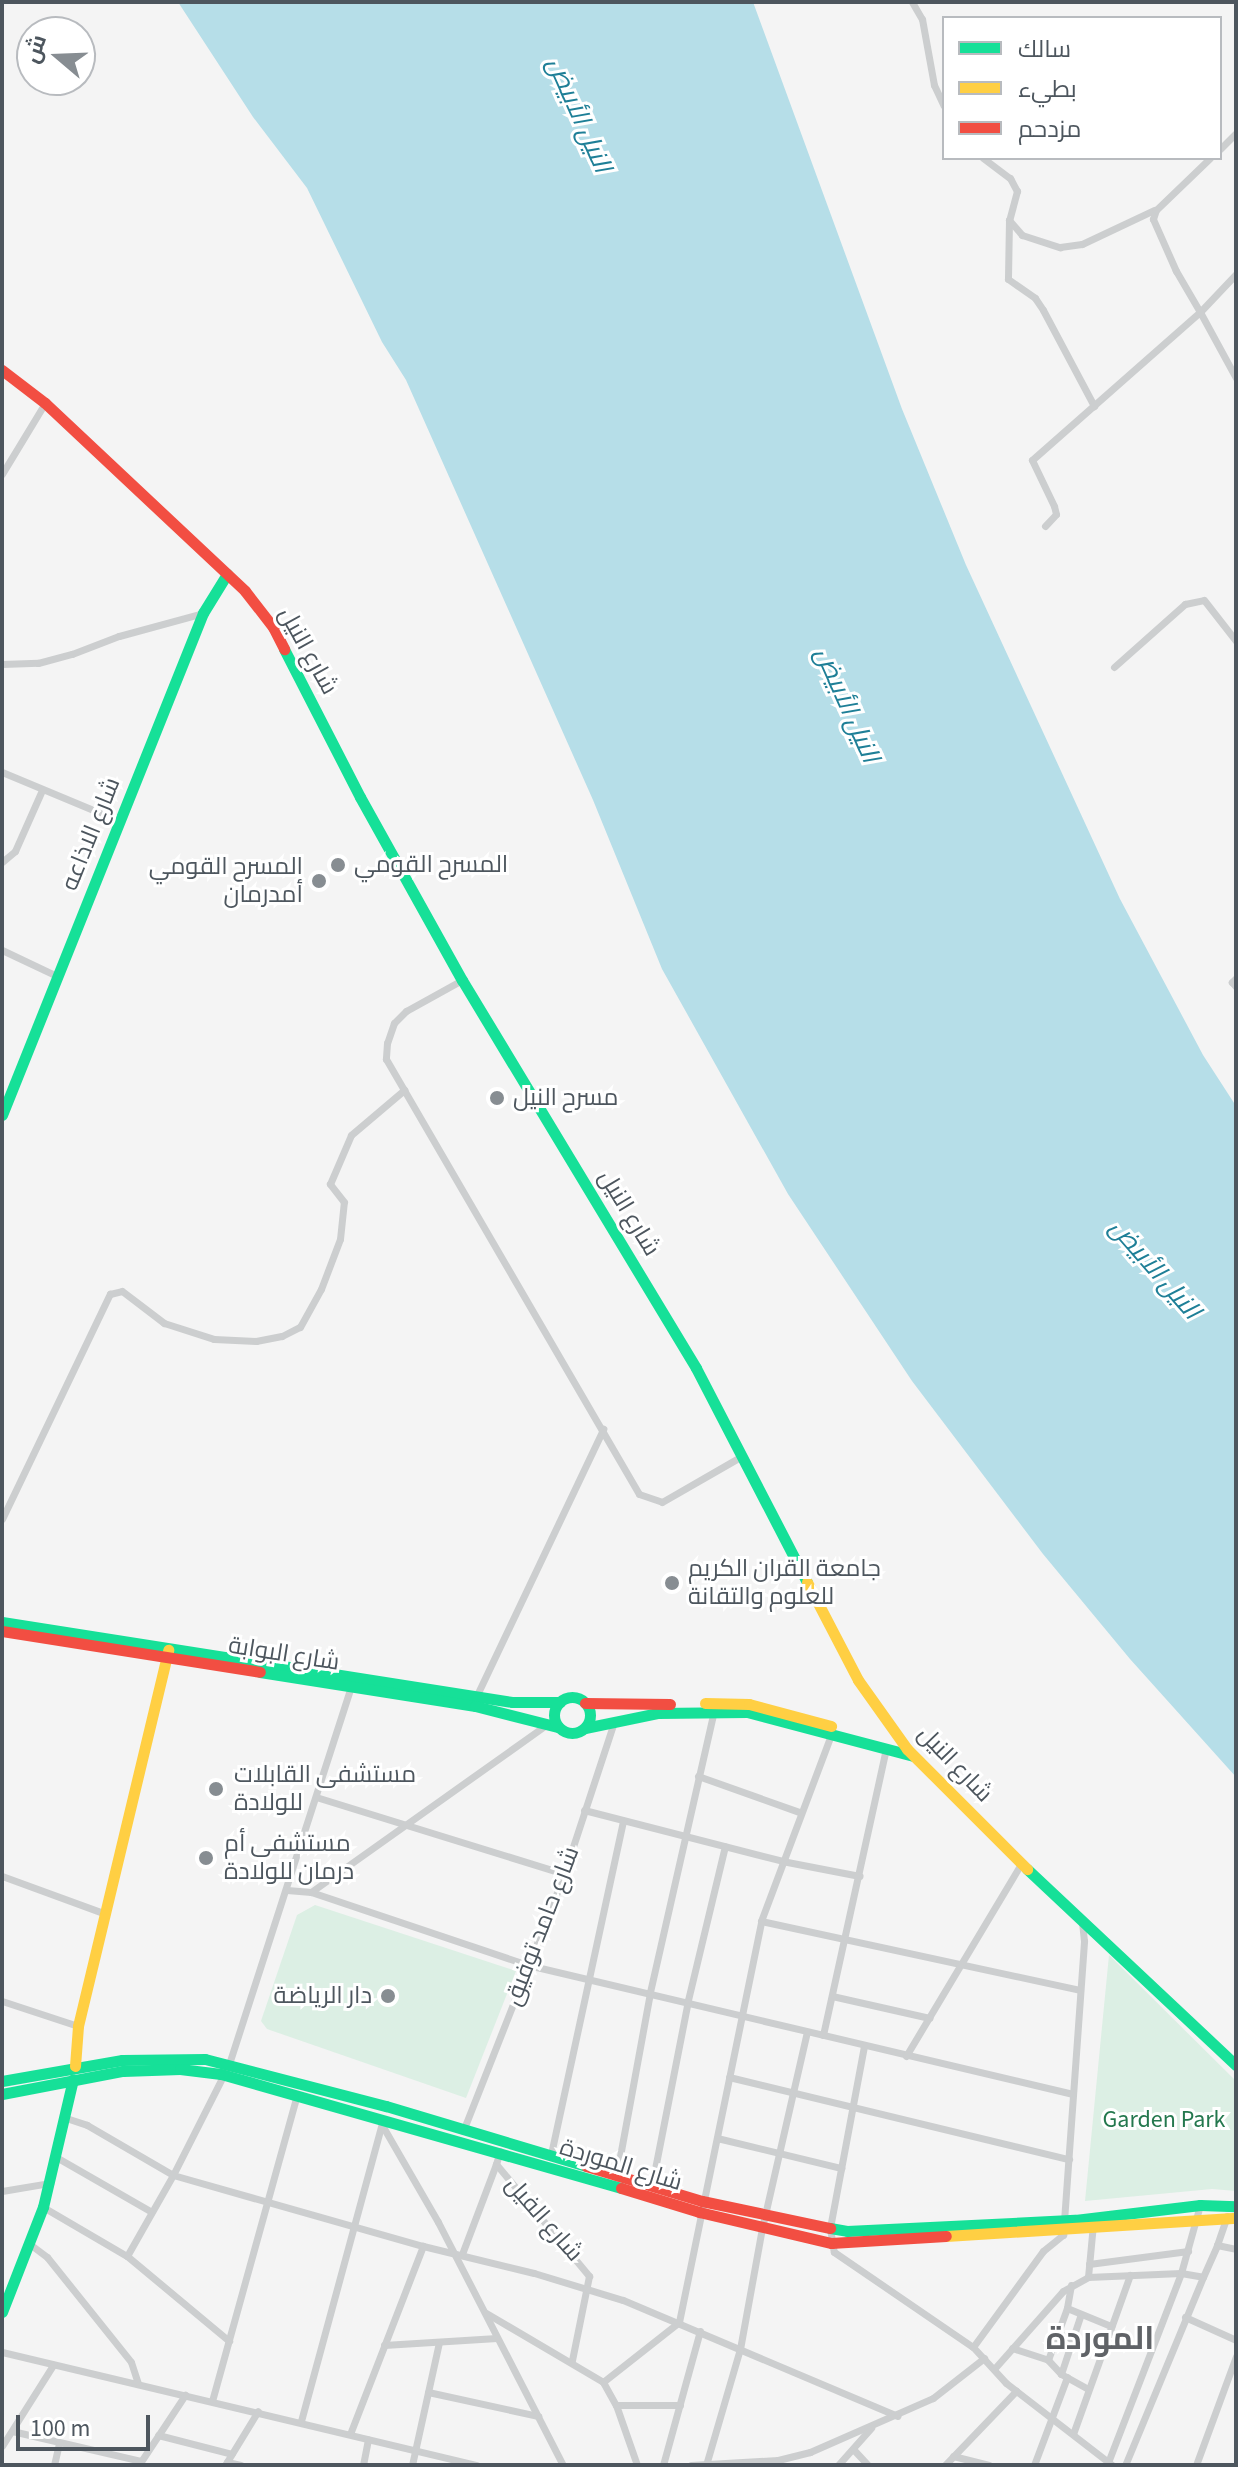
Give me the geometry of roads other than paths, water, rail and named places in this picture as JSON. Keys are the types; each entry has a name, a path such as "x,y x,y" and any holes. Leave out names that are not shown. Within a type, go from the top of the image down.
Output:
{"main road":[{"name":"شارع النيل","path":"2,370 45,403 227,574 273,627 360,797 462,980 629,1254 744,1455 858,1680 910,1753 1021,1864 1236,2065"},
{"name":"شارع الاذاعه","path":"2,1115 203,613 227,574"},
{"name":"شارع البوابة","path":"2,1622 168,1654"},
{"name":"شارع البوابة","path":"2,1631 352,1682 535,1704 560,1702"},
{"path":"75,2066 78,2026 168,1654"},
{"name":"شارع البوابة","path":"352,1682 553,1725"},
{"path":"886,1748 749,1704 585,1703 576,1698 560,1702 554,1711 553,1725 568,1733 614,1720 714,1711 773,1717 831,1735 886,1748 910,1753"},
{"path":"585,1703 590,1713 585,1728"},
{"name":"شارع الموردة","path":"5,2078 75,2066 183,2057 229,2064 381,2115"},
{"name":"شارع الموردة","path":"2,2094 73,2079 156,2069 221,2074 551,2154 616,2180 652,2184 700,2207 765,2215 830,2228 1064,2226"},
{"path":"2,2312 31,2245 43,2207 73,2079"},
{"name":"شارع الموردة","path":"462,2134 500,2151 616,2180 762,2228 831,2243 1064,2226 1236,2206"},
{"name":"شارع الموردة","path":"1199,2211 1231,2217"}],"street":[{"path":"912,2 922,19 934,85 942,102"},
{"path":"985,160 1015,184 1017,191 1009,220 1008,279 1028,292 1043,310 1094,406"},
{"path":"1009,220 1022,235 1060,247 1082,244 1156,210 1208,160"},
{"path":"1156,210 1153,219 1161,239 1236,378"},
{"path":"1045,526 1056,514 1032,460 1200,312 1236,274"},
{"path":"2,474 45,403"},
{"path":"1114,667 1185,604 1204,600 1236,641"},
{"path":"2,664 38,663 203,613"},
{"path":"2,772 120,821"},
{"path":"2,862 12,857 42,790"},
{"path":"2,950 57,976"},
{"path":"1236,978 1232,982 1236,987"},
{"path":"462,980 406,1011 394,1023 387,1043 386,1059 639,1494 648,1500 662,1502 744,1455"},
{"path":"2,1519 110,1294 122,1291 164,1323 214,1339 256,1341 282,1336 300,1327 321,1289 340,1239 344,1202 330,1184 351,1135 404,1090"},
{"path":"476,1697 603,1429"},
{"path":"127,2256 173,2175 221,2074 229,2064 352,1682"},
{"path":"616,2180 650,1992 714,1711"},
{"name":"شارع حامد توفيق","path":"462,2134 564,1874 614,1720"},
{"path":"311,1892 405,1824 553,1725"},
{"path":"603,2382 679,2322 700,2223 700,2207 761,1921 799,1812 831,1735"},
{"path":"823,2035 886,1748"},
{"path":"698,1776 799,1812"},
{"path":"316,1797 564,1874"},
{"path":"584,1810 782,1861 860,1876"},
{"path":"551,2154 623,1821"},
{"path":"652,2184 688,2000 725,1846"},
{"path":"906,2056 1021,1864"},
{"path":"2,1876 106,1914"},
{"path":"287,1890 311,1892 528,1965 688,2000 864,2046 1073,2094"},
{"path":"973,2347 1013,2288 1048,2245 1061,2238 1080,1990 1081,1920"},
{"path":"761,1921 1080,1990"},
{"path":"832,1996 930,2018"},
{"path":"2,2001 78,2026"},
{"path":"706,2464 740,2349 762,2228 807,2032"},
{"path":"864,2046 830,2228 831,2243 840,2259 973,2347 1016,2391 1109,2464 1181,2273 1199,2211"},
{"path":"729,2077 1069,2159"},
{"path":"212,2401 298,2094"},
{"path":"301,2421 381,2115"},
{"path":"381,2115 458,2253 497,2338 563,2465"},
{"path":"66,2118 87,2125 173,2175 266,2205 588,2288 679,2322 898,2416"},
{"path":"717,2138 841,2168"},
{"name":"شارع الفيل","path":"500,2151 496,2164 585,2267 589,2276 588,2288"},
{"path":"56,2157 150,2211"},
{"path":"458,2253 496,2164"},
{"path":"2,2191 50,2183"},
{"path":"43,2207 127,2256 229,2341"},
{"path":"1125,2465 1185,2317 1231,2217"},
{"path":"1092,2277 1093,2223"},
{"path":"31,2245 47,2257 131,2362 138,2384"},
{"path":"1217,2245 1236,2249"},
{"path":"350,2434 423,2246"},
{"path":"1093,2263 1188,2251"},
{"path":"994,2369 1071,2285 1092,2277 1181,2273 1203,2277"},
{"path":"1073,2434 1130,2275"},
{"path":"2,2278 14,2287"},
{"path":"1048,2360 1067,2308 1071,2285"},
{"path":"572,2360 588,2288"},
{"path":"1067,2308 1111,2326"},
{"path":"486,2313 572,2360 603,2382 616,2405 637,2465"},
{"path":"1034,2465 1052,2418 1081,2314"},
{"path":"1185,2317 1236,2340"},
{"path":"663,2465 700,2331"},
{"path":"1059,2334 1102,2350"},
{"path":"384,2345 497,2338"},
{"path":"412,2465 439,2342"},
{"path":"1154,2343 1172,2350"},
{"path":"1012,2348 1048,2360 1064,2376 1088,2389"},
{"path":"2,2352 477,2465"},
{"path":"1196,2465 1236,2356"},
{"path":"691,2465 795,2457 871,2428 933,2398 984,2358"},
{"path":"2,2446 53,2365"},
{"path":"945,2465 1016,2391"},
{"path":"428,2392 538,2416"},
{"path":"12,2431 140,2463 185,2395"},
{"path":"1134,2395 1150,2403"},
{"path":"616,2405 680,2405"},
{"path":"228,2460 258,2411"},
{"path":"838,2465 871,2428"},
{"path":"158,2435 241,2465"},
{"path":"363,2465 368,2439"},
{"path":"54,2465 59,2443"},
{"path":"853,2449 868,2465"},
{"path":"953,2456 989,2465"}],"water":[{"name":"النيل الأبيض","path":"178,2 753,2 902,409 966,565 1120,899 1203,1055 1236,1106 1236,1777 1130,1659 1043,1554 912,1381 788,1194 662,969 593,800 406,380 382,342 307,188 253,117"}],"place":[{"name":"المسرح القومي","path":"338,865"},
{"name":"المسرح القومي أمدرمان","path":"319,881"},
{"name":"مسرح النيل","path":"497,1098"},
{"name":"جامعة القران الكريم للعلوم والتقانة","path":"672,1583"},
{"name":"مستشفى القابلات للولادة","path":"216,1789"},
{"name":"مستشفى أم درمان للولادة","path":"206,1858"},
{"name":"دار الرياضة","path":"388,1996"}],"district":[{"name":"الموردة","path":"1100,2339"}],"park label":[{"name":"Garden Park","path":"1164,2120"}]}
